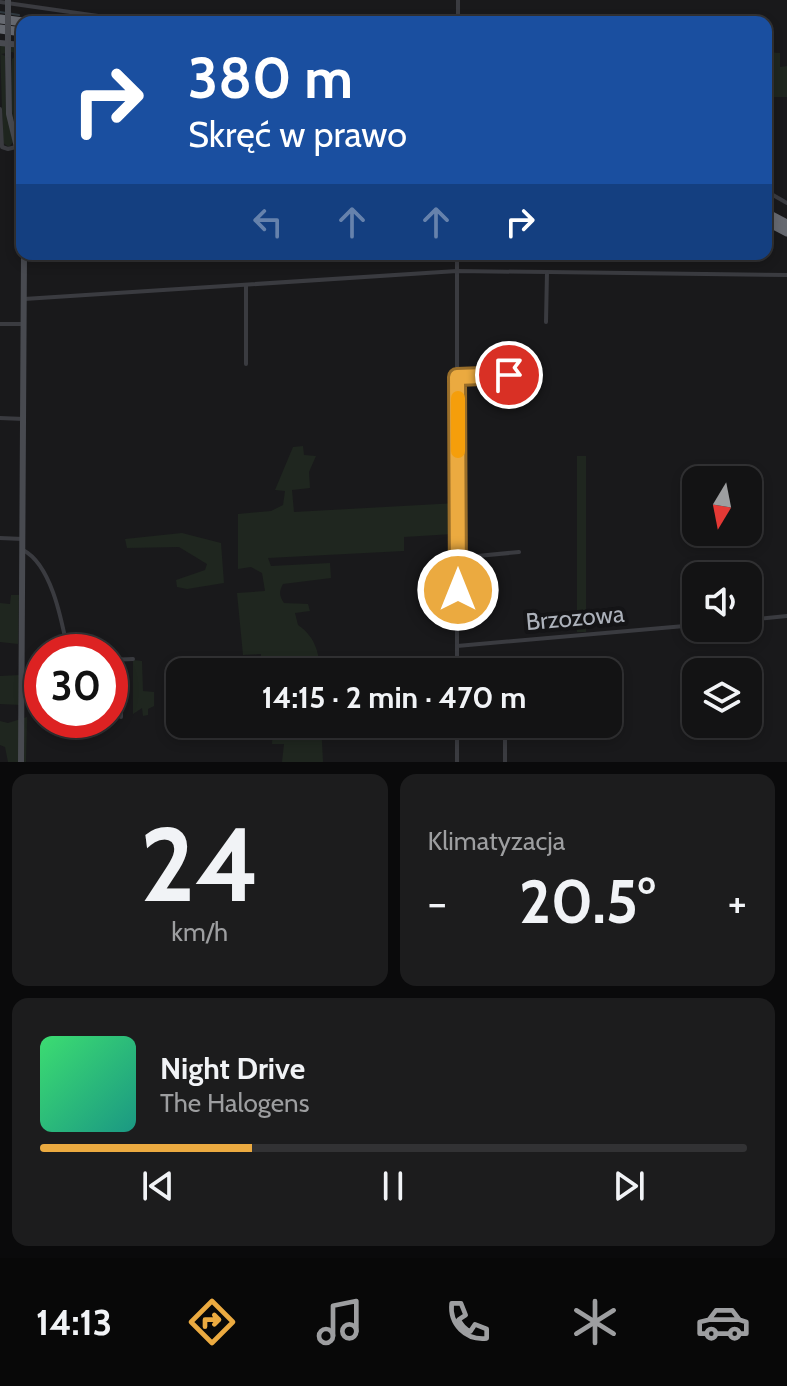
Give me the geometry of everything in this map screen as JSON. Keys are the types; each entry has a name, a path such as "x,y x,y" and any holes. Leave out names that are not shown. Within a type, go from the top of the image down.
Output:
{"street":[{"path":"8,0 9,114 16,136"},
{"path":"0,2 103,16"},
{"path":"0,109 2,147 16,147"},
{"path":"21,762 24,260"},
{"path":"457,260 457,658"},
{"path":"24,299 457,271 787,275"},
{"path":"546,322 547,272"},
{"path":"246,285 246,364"},
{"path":"0,324 24,324"},
{"path":"457,377 509,375"},
{"path":"0,418 24,419"},
{"path":"0,538 23,539"},
{"path":"23,550 32,555 56,598 64,634"},
{"path":"457,558 519,552"},
{"path":"762,619 787,616"},
{"name":"Brzozowa","path":"457,646 682,626"},
{"path":"128,659 133,659"},
{"path":"457,738 457,762"},
{"path":"505,738 505,762"}],"shaded area":[{"path":"0,45 16,48 16,56 13,52 1,54 5,56 6,110 13,142 9,147 3,143"},
{"path":"772,52 780,53 780,67 787,66 787,97 772,97"},
{"path":"16,56 16,129 11,101 12,59"},
{"path":"303,446 304,455 316,456 309,472 310,488 292,490 294,512 457,503 453,534 404,537 404,551 268,558 271,566 330,563 331,578 283,584 280,591 284,603 308,604 310,611 295,613 298,625 308,634 319,658 243,655 237,593 265,591 262,573 251,567 238,569 238,514 271,511 283,505 285,491 275,490 293,447"},
{"path":"577,456 586,456 586,632 577,632"},
{"path":"182,533 221,543 224,583 187,589 177,587 176,580 205,570 207,564 179,547 127,548 125,539"},
{"path":"11,595 19,595 18,644 0,642 0,603 10,604"},
{"path":"133,660 142,661 143,691 154,692 154,706 148,709 148,715 143,716 142,708 133,714"},
{"path":"20,675 24,686 21,705 0,704 0,676"},
{"path":"24,718 26,762 8,762 5,747 0,745 0,721 8,723"},
{"path":"272,738 322,738 323,762 282,762 284,744 272,744"}],"waterway":[{"path":"0,12 19,15"}],"slow traffic":[{"path":"458,398 458,451"}],"route":[{"path":"458,590 457,377 509,375"}]}
